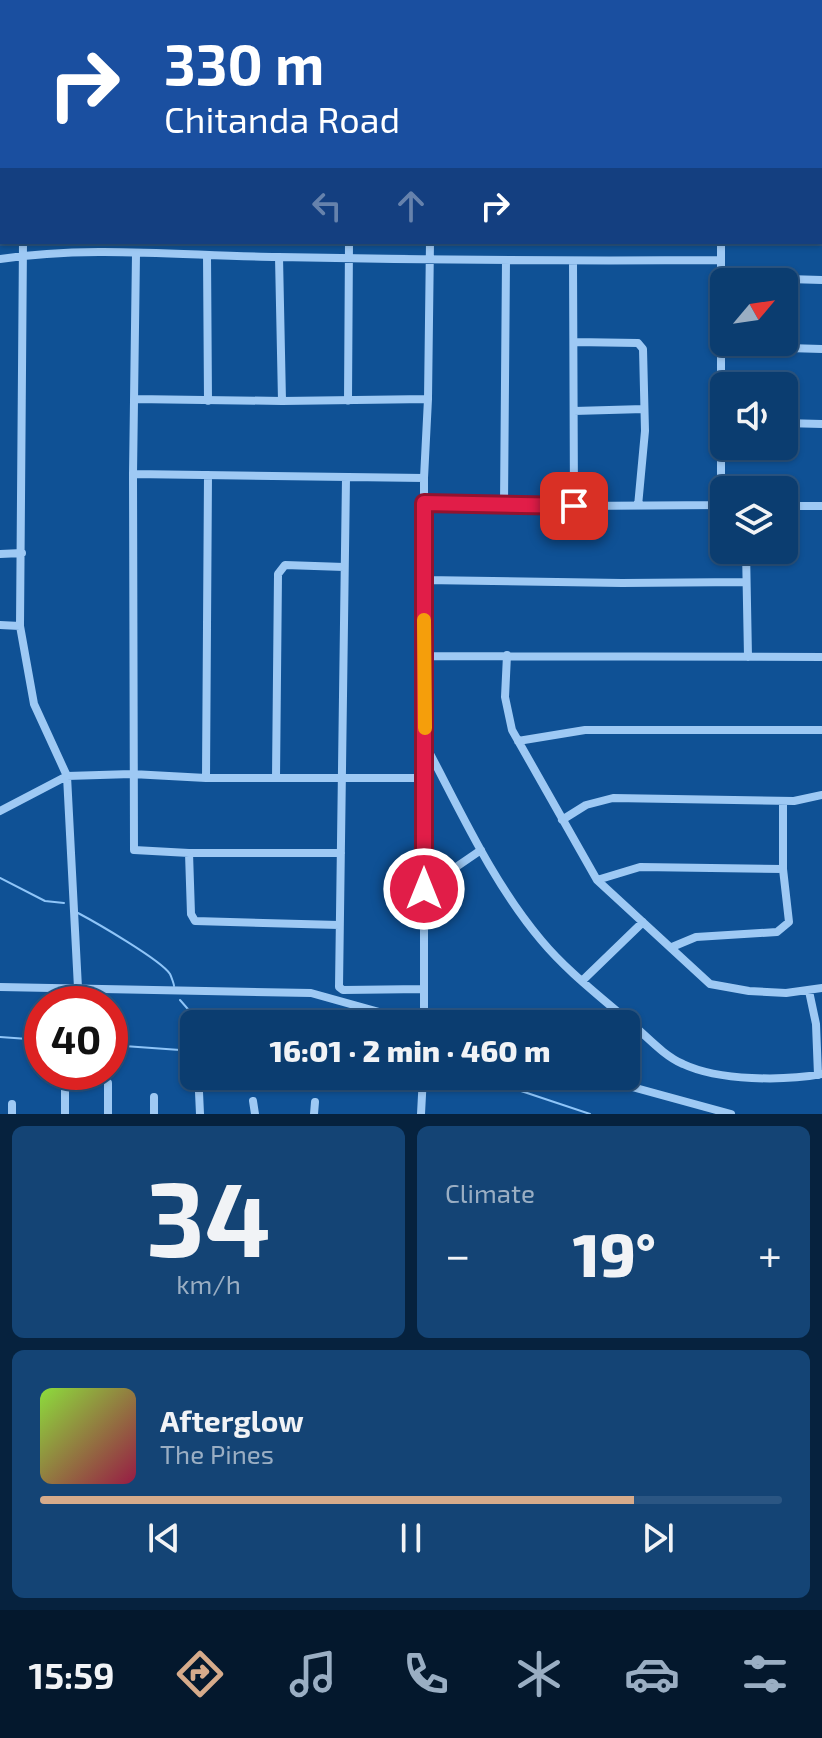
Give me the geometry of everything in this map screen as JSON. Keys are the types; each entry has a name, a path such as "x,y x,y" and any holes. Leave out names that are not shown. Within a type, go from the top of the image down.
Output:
{"street":[{"path":"23,244 20,626 34,704 67,776 78,986"},
{"path":"348,401 349,244"},
{"path":"423,1010 424,478 430,244"},
{"path":"720,268 721,244"},
{"path":"0,259 106,251 279,257 720,260"},
{"path":"136,254 134,850 341,853"},
{"path":"207,255 208,401"},
{"path":"279,257 282,401"},
{"path":"504,504 506,260"},
{"path":"573,261 574,506"},
{"path":"798,279 822,280"},
{"path":"574,342 640,345 644,409 638,506"},
{"path":"798,348 822,349"},
{"path":"134,399 428,399"},
{"path":"574,411 644,409"},
{"path":"798,423 822,424"},
{"path":"133,474 424,478"},
{"path":"206,778 208,475"},
{"path":"346,478 340,988 424,989"},
{"path":"424,503 710,505"},
{"path":"798,506 822,506"},
{"path":"0,554 22,553"},
{"path":"746,564 748,657"},
{"path":"276,778 278,574 285,565 344,567"},
{"path":"424,580 746,582"},
{"path":"0,625 20,626"},
{"path":"507,655 505,697 509,720 597,880 710,984 749,991 809,991 822,988"},
{"path":"424,656 822,657"},
{"path":"518,741 585,730 822,730"},
{"path":"426,746 481,850 540,940 582,981 683,1064 754,1077 820,1074 816,1024 809,991"},
{"path":"0,811 67,776 424,778"},
{"path":"562,820 586,805 613,798 783,801 822,795"},
{"path":"672,947 696,937 777,932 790,918 783,869 783,801"},
{"path":"424,889 481,850"},
{"path":"189,853 191,914 195,921 339,925"},
{"path":"597,880 640,867 783,869"},
{"path":"582,981 643,922"},
{"path":"0,987 24,987"},
{"path":"128,989 311,993 372,1010"},
{"path":"640,1089 731,1114"},
{"path":"65,1090 65,1114"},
{"path":"108,1090 108,1114"},
{"path":"421,1114 423,1090"},
{"path":"199,1092 200,1114"},
{"path":"154,1097 154,1114"},
{"path":"253,1101 255,1114"},
{"path":"314,1114 315,1102"}],"waterway":[{"path":"0,878 45,901 64,903"},
{"path":"78,913 154,960 170,974 174,986"},
{"path":"180,1000 189,1010"},
{"path":"0,1037 24,1039"},
{"path":"128,1046 180,1050"},
{"path":"518,1090 590,1114"}],"slow traffic":[{"path":"424,620 425,728"}],"route":[{"path":"424,889 424,503 574,506"}]}
